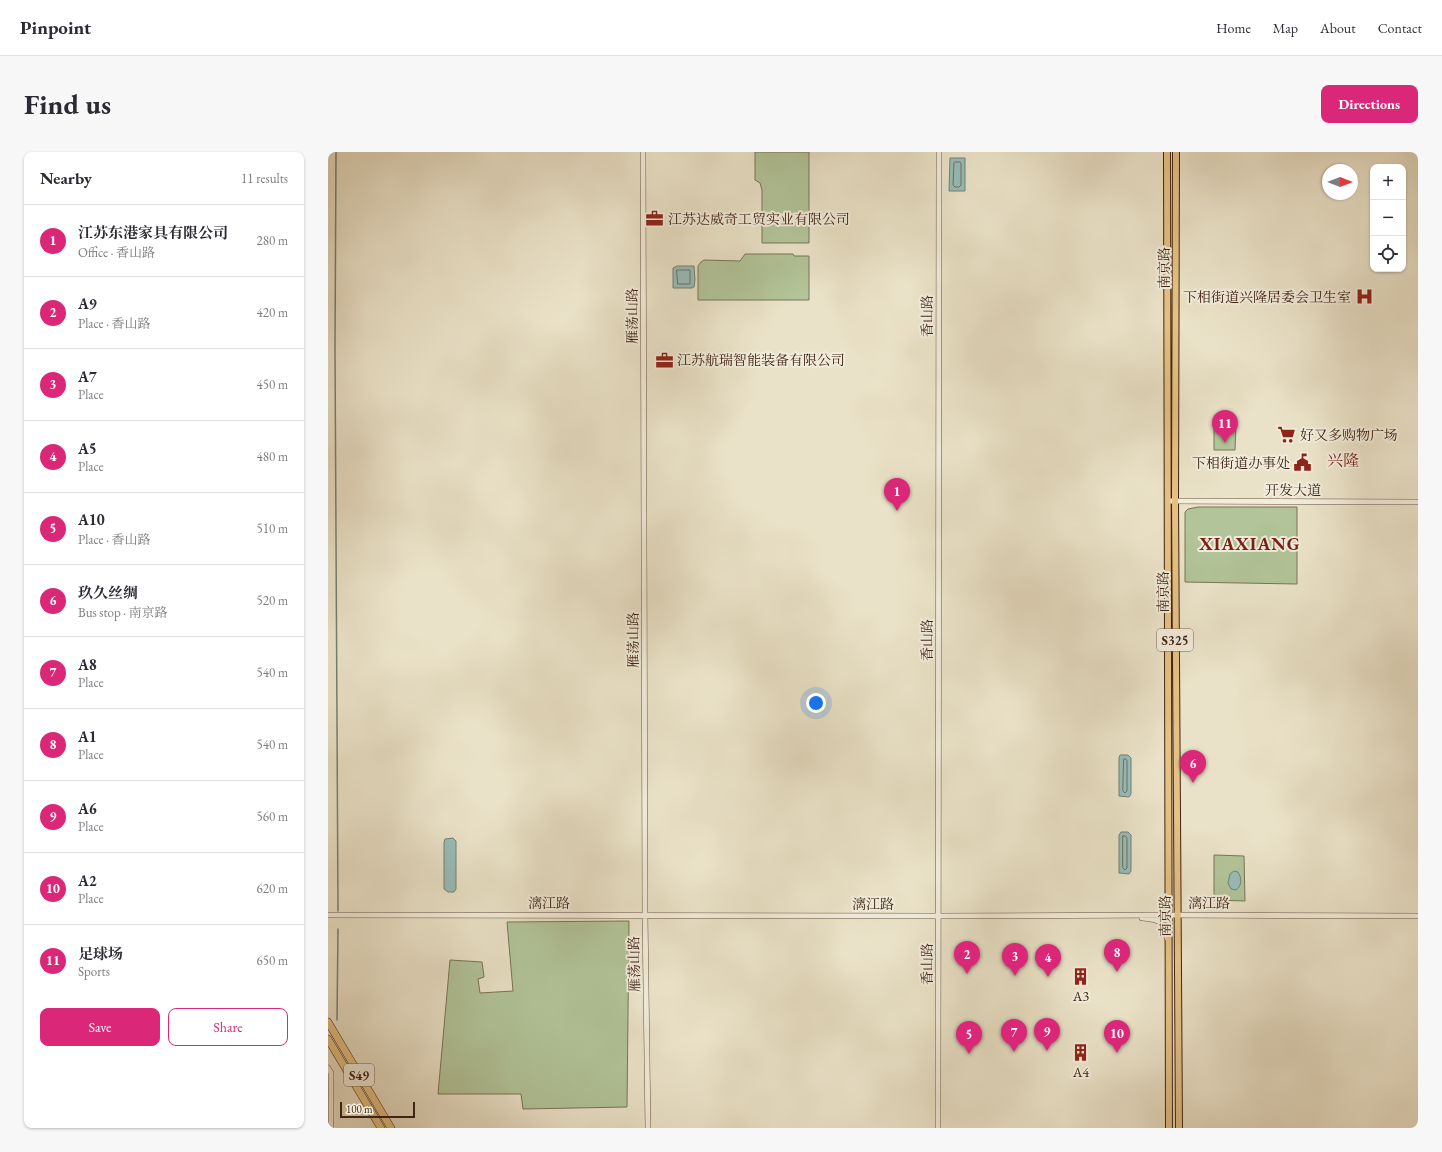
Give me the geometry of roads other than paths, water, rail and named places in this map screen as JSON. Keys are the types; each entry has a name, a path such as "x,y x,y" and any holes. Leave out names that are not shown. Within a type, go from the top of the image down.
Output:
{"highway":[{"name":"S49","path":"328,1022 391,1128"},
{"name":"S49","path":"328,1039 381,1128"}],"main road":[{"name":"南京路","path":"1167,152 1169,1128"},
{"name":"南京路","path":"1176,152 1175,501 1179,1128"}],"street":[{"name":"雁荡山路","path":"644,152 645,915 648,1128"},
{"name":"香山路","path":"938,1128 939,152"},
{"name":"开发大道","path":"1168,501 1418,502"},
{"name":"漓江路","path":"330,914 1418,916"},
{"path":"1119,915 1158,920 1164,927 1168,944"},
{"path":"328,1068 331,1073 331,1128"}],"water":[{"path":"950,158 965,158 965,191 949,191"},
{"path":"677,266 694,266 694,287 673,288 673,268"},
{"path":"1120,755 1128,755 1131,758 1131,794 1129,797 1119,796"},
{"path":"1121,832 1128,832 1131,835 1131,871 1129,874 1119,873 1119,835"},
{"path":"453,838 456,841 456,889 454,892 448,892 444,889 444,842 445,839"},
{"path":"1234,871 1238,872 1241,879 1236,890 1231,889 1228,883 1230,874"}],"waterway":[{"path":"336,152 335,348 338,911"},
{"path":"337,1020 338,929"}],"place":[{"name":"江苏达威奇工贸实业有限公司","path":"655,219"},
{"name":"下相街道兴隆居委会卫生室","path":"1364,297"},
{"name":"江苏航瑞智能装备有限公司","path":"664,360"},
{"name":"好又多购物广场","path":"1287,435"},
{"name":"足球场","path":"1225,443"},
{"name":"下相街道办事处","path":"1303,463"},
{"name":"江苏东港家具有限公司","path":"897,511"},
{"name":"玖久丝绸","path":"1193,783"},
{"name":"A1","path":"1117,972"},
{"name":"A9","path":"967,974"},
{"name":"A7","path":"1015,976"},
{"name":"A3","path":"1081,976"},
{"name":"A5","path":"1048,977"},
{"name":"A6","path":"1047,1051"},
{"name":"A8","path":"1014,1052"},
{"name":"A4","path":"1081,1052"},
{"name":"A2","path":"1117,1053"},
{"name":"A10","path":"969,1054"}],"district":[{"name":"兴隆","path":"1343,460"},
{"name":"XIAXIANG","path":"1250,543"}]}
